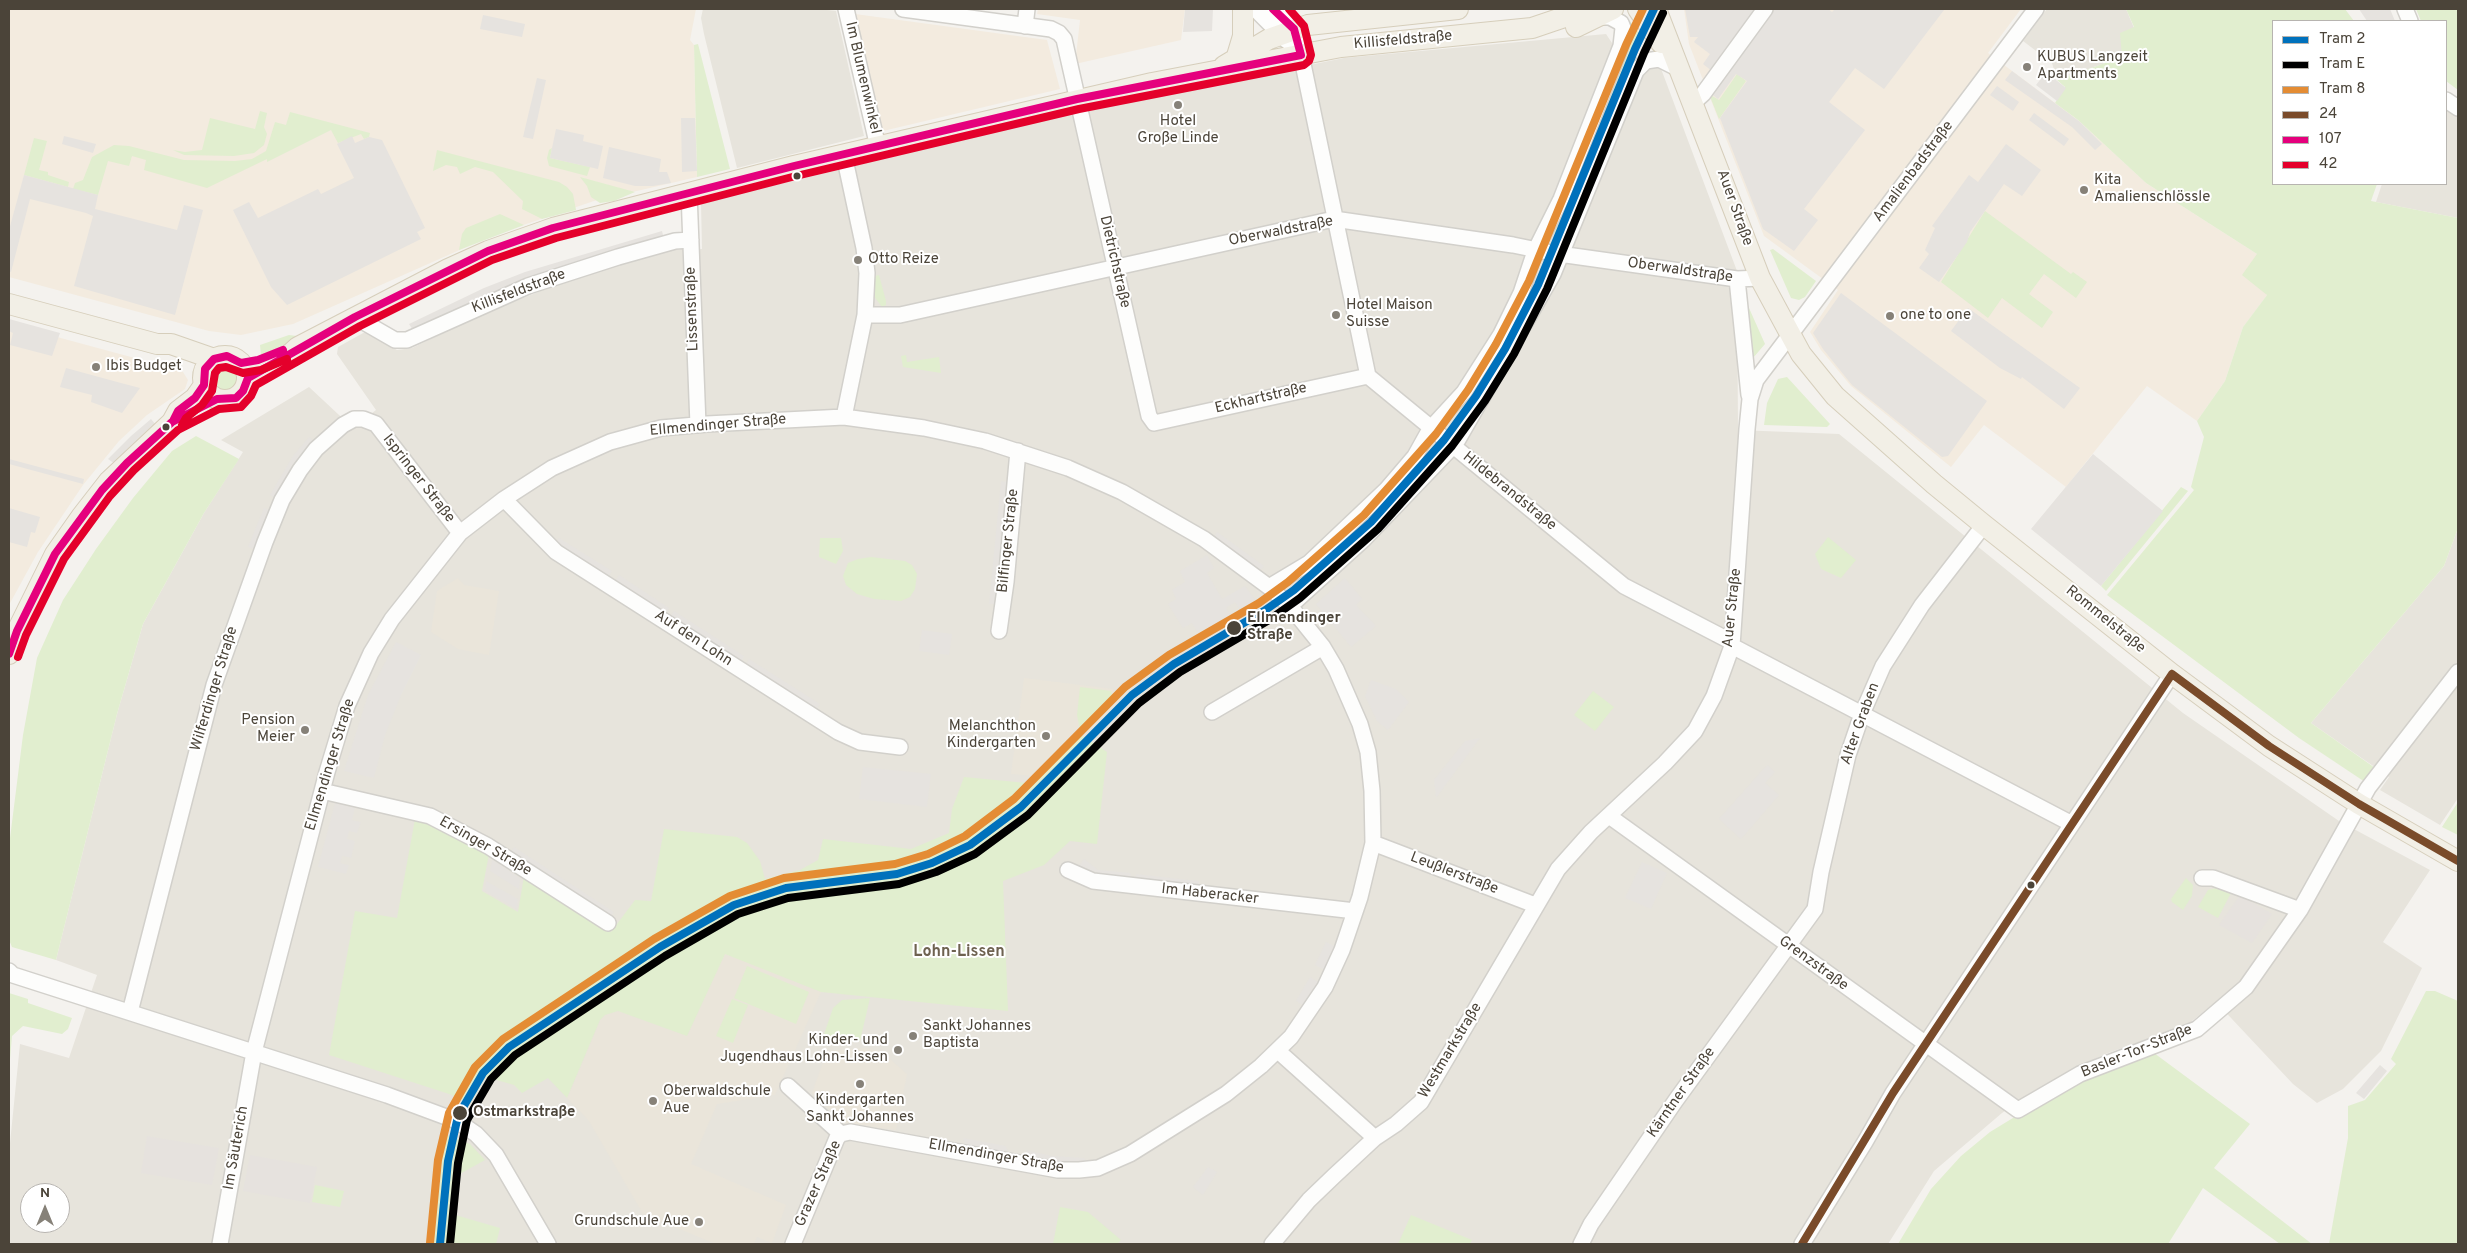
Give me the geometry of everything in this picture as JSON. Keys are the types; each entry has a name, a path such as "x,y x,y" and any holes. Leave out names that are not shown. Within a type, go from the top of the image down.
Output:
{"main road":[{"path":"1237,56 1242,46 1243,9"},
{"name":"Killisfeldstraße","path":"1216,71 1237,56 1287,32 1321,23 1458,9"},
{"path":"1638,9 1679,69"},
{"name":"Auer Straße","path":"1656,9 1760,278 1789,334"},
{"name":"Killisfeldstraße","path":"244,370 287,357 298,347 448,269 520,239 553,228 1077,99 1341,47 1532,28 1600,11"},
{"path":"9,304 157,344 192,364 210,379 232,400 240,395 246,387 244,370 227,356 210,379 195,398 178,411 172,422 109,481 55,554 16,631 9,654"},
{"name":"Rommelstraße","path":"1789,334 1801,354 1836,396 1934,484 2172,674 2269,746 2358,804 2458,861"}],"street":[{"name":"Im Blumenwinkel","path":"846,9 878,147"},
{"path":"903,9 1051,29 1059,33 1064,39 1077,99"},
{"path":"1025,26 1027,9"},
{"path":"1255,9 1287,32 1300,54 1368,376"},
{"path":"1273,9 1288,20 1287,32"},
{"path":"1693,103 1703,94 1765,9"},
{"name":"Amalienbadstraße","path":"1789,334 1850,258 2036,9"},
{"path":"1269,587 1309,563 1348,527 1408,465 1430,428 1464,392 1492,348 1522,293 1535,251 1561,199 1621,46 1623,28 1621,24 1600,11"},
{"path":"1290,606 1362,540 1453,446 1515,344 1563,254 1636,71 1646,61 1659,59 1679,69"},
{"name":"Dietrichstraße","path":"1077,99 1149,416 1154,423"},
{"path":"2447,101 2458,108"},
{"path":"844,155 864,248 867,273 865,315 844,417"},
{"name":"Lissenstraße","path":"690,193 698,425"},
{"name":"Oberwaldstraße","path":"865,315 900,315 1334,219 1512,245 1535,251 1737,279 1760,278"},
{"name":"Killisfeldstraße","path":"355,316 395,340 408,340 497,298 528,286 618,257 675,241 691,240"},
{"name":"Auer Straße","path":"1574,850 1665,763 1695,730 1714,696 1732,644 1750,399 1737,279"},
{"name":"Auer Straße","path":"1750,399 1756,380 1789,334"},
{"name":"Eckhartstraße","path":"1154,423 1368,376"},
{"name":"Hildebrandstraße","path":"1368,376 1624,586 2072,824"},
{"name":"Ellmendinger Straße","path":"254,1052 322,791 347,706 370,653 392,619 460,533 504,499 552,468 610,442 661,428 844,417 924,428 1018,451 1068,468 1169,518 1204,539 1269,587 1290,606 1323,647 1336,669 1353,706 1368,752 1372,790 1373,843 1355,911 1342,950 1325,987 1306,1018 1278,1051 1226,1094 1130,1154 1098,1168 1058,1170 897,1139 850,1132 841,1134"},
{"name":"Wilferdinger Straße","path":"130,1012 214,686 278,510 300,470 316,449 334,433 354,419 364,419 376,424"},
{"name":"Ispringer Straße","path":"376,424 460,533"},
{"name":"Bilfinger Straße","path":"999,632 1006,582 1018,451"},
{"name":"Auf den Lohn","path":"504,499 556,552 838,732 860,742 900,747"},
{"name":"Alter Graben","path":"1788,946 1815,909 1821,872 1848,755 1862,714 1883,666 1922,605 1984,525"},
{"path":"1212,712 1323,647"},
{"name":"Basler-Tor-Straße","path":"2018,1110 2080,1074 2198,1029 2246,987 2300,910 2358,804 2379,773 2458,672"},
{"path":"1802,1244 1925,1044 2172,674"},
{"name":"Ersinger Straße","path":"322,791 413,810 438,819 488,846 608,923"},
{"name":"Grenzstraße","path":"1609,816 2018,1110"},
{"name":"Leußlerstraße","path":"1373,843 1535,905"},
{"name":"Westmarkstraße","path":"1272,1244 1309,1200 1375,1138 1396,1124 1421,1102 1535,905 1558,869 1574,850"},
{"name":"Im Haberacker","path":"1068,870 1093,881 1355,911"},
{"path":"2202,878 2213,878 2253,890 2300,910"},
{"name":"Kärntner Straße","path":"1582,1244 1591,1224 1626,1172 1788,946"},
{"path":"10,974 445,1115 476,1134 496,1155 548,1244"},
{"path":"1278,1051 1375,1138"},
{"name":"Im Säuterich","path":"220,1244 254,1052"},
{"name":"Grazer Straße","path":"788,1086 841,1134 837,1138 793,1244"}],"shaded area":[{"path":"9,9 696,9 690,40 694,45 697,177 594,201 491,236 293,324 241,335 209,331 9,277"},
{"path":"703,9 818,9 836,11 864,136 737,168 704,34 701,18"},
{"path":"1038,9 1185,9 1181,40 1075,64 1080,20 1037,14"},
{"path":"1185,9 1213,9 1212,31 1183,32"},
{"path":"1684,9 2021,9 1988,53 2078,120 2146,183 2257,254 2267,295 2243,327 2225,381 2197,421 2147,386 2066,487 1984,425 1951,467 1851,386 1821,350 1810,332 1838,290 1764,236 1689,44"},
{"path":"1685,9 1757,9 1712,71 1703,64 1710,54 1694,42 1698,37 1690,37"},
{"path":"1773,9 1828,9 1832,12 1835,9 1944,10 1884,89 1855,68 1829,102 1865,130 1804,209 1818,220 1794,251 1763,229 1720,118 1747,81 1736,74 1718,99 1710,93"},
{"path":"2047,9 2126,9 2134,28 2122,57 2057,80 2052,63 2023,41"},
{"path":"2359,9 2390,9 2395,20 2366,20"},
{"path":"855,14 1047,40 1060,89 883,131"},
{"path":"483,15 525,24 522,37 480,29"},
{"path":"1606,34 1616,49 1660,66 1737,271 1738,430 1839,434 2183,713 2339,821 2430,870 2383,942 2422,968 2381,1051 2343,1089 2317,1103 2293,1084 2216,1002 2187,1025 2108,1053 2077,1067 2030,1093 2002,1113 1934,1171 1888,1244 9,1244 9,1153 20,1044 69,1058 97,975 56,960 117,714 143,624 204,513 243,452 221,440 309,387 353,428 376,410 337,354 338,347 365,332 397,350 412,348 483,314 568,280 673,250 702,249 701,203 1073,113 1344,58"},
{"path":"2012,71 2080,122 2102,144 2095,150 2072,127 2005,80"},
{"path":"2046,72 2066,88 2057,101 2036,85"},
{"path":"537,78 546,80 533,139 523,137"},
{"path":"1997,86 2019,102 2013,111 1990,95"},
{"path":"2447,109 2458,113 2458,218 2376,202 2382,185 2447,185"},
{"path":"2034,113 2069,139 2064,146 2029,120"},
{"path":"681,118 695,118 697,171 682,172"},
{"path":"556,129 584,135 583,141 603,146 598,169 550,158"},
{"path":"64,136 96,144 93,153 62,144"},
{"path":"352,136 355,143 369,137 382,140 425,228 417,232 421,239 287,305 271,287 233,210 249,202 258,218 318,189 321,194 354,178 337,144"},
{"path":"2006,144 2041,170 2022,196 2004,184 1970,232 1967,242 1939,282 1919,268 1929,254 1925,250 1935,228 1932,226 1969,175 1978,182"},
{"path":"609,147 661,159 659,172 667,172 671,183 635,186 603,178"},
{"path":"24,175 98,195 95,209 177,230 184,205 203,210 175,315 74,286 93,216 86,213 30,199 11,272 9,271 9,230"},
{"path":"662,231 664,239 414,332 409,324 484,288 525,272"},
{"path":"1841,293 1987,401 1948,456 1942,457 1852,385 1823,349 1813,333"},
{"path":"1968,308 2080,388 2064,409 2022,377 2021,379 2000,368 1951,331"},
{"path":"9,319 60,333 52,356 10,345 13,333 9,331"},
{"path":"9,324 179,370 183,372 188,380 185,389 147,415 119,441 83,485 38,552 9,605"},
{"path":"66,368 140,388 122,413 91,402 92,395 60,387"},
{"path":"151,419 156,425 115,464 108,459 131,436"},
{"path":"309,437 316,443 277,499 270,495 293,456"},
{"path":"2093,454 2163,511 2101,586 2031,529"},
{"path":"9,459 84,479 83,484 9,464"},
{"path":"1001,481 1010,482 999,604 989,604"},
{"path":"9,508 40,517 35,533 31,532 27,547 9,542"},
{"path":"264,508 272,511 256,550 248,547"},
{"path":"2458,528 2458,798 2440,825 2380,790 2389,777 2311,723 2444,566"},
{"path":"1217,532 1264,566 1259,572 1213,539"},
{"path":"559,538 612,571 607,579 554,546"},
{"path":"1207,555 1214,568 1207,573 1222,599 1245,586 1255,600 1240,609 1235,602 1226,608 1230,615 1198,633 1192,623 1183,628 1168,604 1176,599 1172,590 1185,582 1180,571"},
{"path":"619,575 669,608 664,615 614,583"},
{"path":"458,578 464,585 499,591 489,655 458,649 431,632 437,591"},
{"path":"1345,578 1362,599 1356,605 1376,626 1351,647 1316,604"},
{"path":"674,611 744,656 740,664 669,618"},
{"path":"922,630 952,634 949,655 919,651"},
{"path":"396,642 421,655 401,695 385,735 374,778 344,771 368,695"},
{"path":"749,659 820,704 815,711 745,666"},
{"name":"Melanchthon Kindergarten","path":"1024,678 1113,689 1115,697 1033,776 1011,774"},
{"path":"1371,680 1396,689 1409,702 1388,730 1377,721 1365,696"},
{"path":"1480,738 1436,798 1434,780 1465,741"},
{"path":"1767,765 1775,772 1765,783 1779,795 1741,839 1719,819"},
{"path":"863,767 931,774 927,807 859,799"},
{"path":"335,803 355,808 352,820 361,822 357,833 349,831 347,839 355,841 351,858 342,856 340,863 349,865 346,874 318,867"},
{"path":"514,847 614,912 610,918 510,853"},
{"path":"1084,859 1098,870 1131,873 1130,882 1097,878 1097,871 1093,876 1079,866"},
{"path":"492,860 520,878 519,889 490,871"},
{"path":"1642,862 1667,873 1651,909 1625,898"},
{"path":"1136,874 1199,881 1198,889 1135,882"},
{"path":"486,881 518,899 517,909 485,891"},
{"path":"2240,895 2272,914 2252,943 2219,925"},
{"path":"1326,942 1336,947 1325,970 1315,965"},
{"name":"Oberwaldschule Aue","path":"724,953 821,992 775,1095 717,1104 691,1164 786,1205 772,1243 757,1237 754,1244 716,1244 643,1214 589,1121 567,1098 600,1020 605,1015 618,1011 687,1036"},
{"path":"1310,977 1320,983 1306,1007 1296,1001"},
{"name":"Kindergarten Sankt Johannes","path":"864,1048 881,1051 907,1074 896,1130 843,1123 812,1093 827,1051"},
{"path":"2380,1065 2387,1071 2364,1099 2356,1093"},
{"path":"147,1136 219,1148 212,1185 141,1173"},
{"path":"963,1138 1006,1146 1009,1155 966,1146"},
{"path":"1026,1150 1053,1156 1084,1158 1088,1165 1065,1166 1029,1159"},
{"path":"250,1155 317,1167 310,1203 243,1191"},
{"path":"1208,1167 1217,1172 1203,1195 1193,1187"}],"green space":[{"path":"2126,9 2345,9 2353,20 2272,20 2272,185 2377,185 2371,201 2458,218 2458,528 2444,566 2311,723 2378,770 2368,784 2299,738 2107,595 2194,490 2191,487 2204,437 2197,421 2225,381 2243,327 2267,295 2242,275 2257,254 2146,183 2078,120 2055,103 2065,87 2057,80 2122,57 2120,33 2134,27"},
{"path":"2416,9 2458,9 2458,90 2447,82 2447,20 2421,20"},
{"path":"1629,20 1642,36 1563,235 1552,233 1626,22"},
{"path":"698,44 730,169 697,177 694,45"},
{"path":"1737,74 1746,81 1719,119 1709,94 1719,100"},
{"path":"260,111 267,113 264,127 267,134 264,145 254,153 234,156 184,155 173,150 185,152 202,150 210,118 255,129"},
{"path":"290,112 370,133 369,137 364,139 361,134 338,143 331,130 267,162 267,159 207,188 144,170 146,160 132,156 129,166 108,161 98,195 73,189 75,183 83,180 92,157 114,145 129,146 184,160 235,161 252,159 266,151 275,122 286,125"},
{"path":"34,138 47,141 39,170 69,182 68,187 24,175"},
{"path":"552,148 550,158 590,167 587,176 549,166 547,158 549,150"},
{"path":"437,150 559,182 573,194 576,210 542,219 522,209 523,201 493,172 475,167 460,174 457,167 446,165 433,171"},
{"path":"580,177 635,192 614,201 600,203 591,197 587,186"},
{"path":"1985,211 2071,274 2073,272 2087,282 2076,298 2044,274 2029,294 2053,312 2042,328 2002,298 1988,318 1941,282"},
{"path":"500,214 524,225 459,250 462,234 466,228"},
{"path":"1773,249 1816,281 1805,297 1799,300 1791,298 1770,250"},
{"path":"879,275 886,301 886,305 882,307 873,295 875,276"},
{"path":"1745,299 1765,344 1753,358 1749,359"},
{"path":"289,335 297,336 295,341 261,355 260,345"},
{"path":"906,355 907,362 939,357 941,373 903,367 901,356"},
{"path":"225,365 235,368 238,378 235,388 225,391 215,388 212,378 215,368"},
{"path":"1787,377 1830,424 1827,427 1764,425 1767,403 1778,379"},
{"path":"262,379 260,386 242,404 217,411 208,408 216,403 231,404 239,401 252,385"},
{"path":"196,436 239,459 204,513 143,624 117,714 56,960 12,947 9,940 9,846 23,735 37,658 63,600 96,549 133,498 172,451"},
{"path":"2181,487 2188,491 2106,591 2101,586"},
{"path":"1828,537 1856,560 1841,578 1821,569 1815,554"},
{"path":"820,538 841,538 843,551 836,564 819,557"},
{"path":"871,557 905,561 912,565 917,574 915,589 910,597 901,601 874,599 857,594 846,585 843,576 848,563"},
{"path":"1080,687 1111,691 1113,698 1080,730 1077,715"},
{"path":"1593,691 1614,707 1595,731 1574,715"},
{"path":"1078,733 1107,752 1097,844 1070,841 1044,865 1003,881 1008,1011 821,992 725,954 687,1036 618,1011 605,1015 600,1020 567,1098 548,1078 522,1093 514,1085 486,1077 470,1104 449,1094 329,1055 355,911 397,918 415,819 438,826 489,854 482,891 518,912 524,876 611,932 635,900 651,901 664,829 737,837 747,843 760,861 765,879 800,870 818,860 823,839 911,849 949,833 952,809 964,777 1027,783"},
{"path":"2458,802 2458,835 2442,827"},
{"path":"2186,878 2193,885 2192,896 2183,910 2172,902 2171,899"},
{"path":"2216,888 2231,893 2218,918 2198,907 2208,890"},
{"path":"747,966 809,992 796,1024 734,998"},
{"path":"2426,991 2435,991 2458,1001 2458,1244 2329,1244 2348,1138 2348,1106 2365,1100 2396,1064 2391,1059"},
{"path":"9,993 28,999 28,1003 72,1018 68,1029 62,1034 23,1026 12,1036 9,1071"},
{"path":"870,998 860,1041 821,1043 833,1008 842,1000"},
{"path":"732,999 748,1005 733,1043 716,1036"},
{"path":"2154,1053 2250,1124 2214,1168 2312,1244 2280,1244 2203,1188 2168,1244 1898,1244 1931,1189 1961,1156 1990,1132 2062,1088"},
{"path":"445,1134 470,1144 485,1160 458,1175 452,1214 500,1228 496,1244 433,1244"},
{"path":"315,1185 344,1191 340,1207 312,1202"},
{"path":"1060,1207 1088,1212 1121,1240 1117,1244 1053,1244"},
{"path":"1411,1215 1472,1240 1470,1244 1398,1244"}],"tram line":[{"name":"8","path":"430,1243 438,1160 449,1113 475,1067 503,1039 654,939 730,896 784,878 895,864 928,854 965,836 1014,799 1125,687 1169,655 1259,603 1288,582 1364,515 1436,434 1468,390 1496,344 1529,281 1626,45 1643,9"},
{"name":"2","path":"440,1244 448,1161 458,1116 483,1073 509,1047 660,947 734,905 786,888 897,874 932,863 970,845 1021,807 1132,695 1174,664 1264,611 1294,590 1371,522 1444,440 1476,396 1505,349 1538,285 1635,49 1654,9"},
{"name":"E","path":"450,1244 458,1163 467,1120 491,1079 515,1055 665,956 738,914 788,898 899,884 936,872 975,854 1028,815 1139,703 1180,672 1269,620 1300,598 1378,529 1452,446 1485,401 1514,354 1547,289 1644,53 1663,13"}],"transit line":[{"name":"107","path":"9,654 17,631 55,554 102,490 127,463 172,422 217,399 236,398 243,391 248,378 355,317 488,251 553,228 794,166 1077,99 1301,55 1294,29 1273,9"},
{"name":"42","path":"18,657 26,635 64,559 110,496 134,470 178,430 219,409 241,407 251,396 256,385 360,326 492,260 556,238 796,176 1079,109 1304,65 1309,61 1311,55 1304,26 1289,9"},
{"name":"107","path":"173,421 178,411 195,398 204,385 205,369 214,359 227,356 241,363 258,360 283,350"},
{"name":"42","path":"182,425 186,418 202,405 212,391 215,373 219,368 226,367 243,373 261,370 287,359"},
{"name":"24","path":"2172,674 2269,746 2359,804 2458,861"},
{"name":"24","path":"1802,1244 1893,1093 2172,674"}],"place":[{"name":"KUBUS Langzeit Apartments","path":"2027,67"},
{"name":"Hotel Große Linde","path":"1178,105"},
{"name":"Kita Amalienschlössle","path":"2084,190"},
{"name":"Otto Reize","path":"858,260"},
{"name":"Hotel Maison Suisse","path":"1336,315"},
{"name":"one to one","path":"1890,316"},
{"name":"Ibis Budget","path":"96,367"},
{"name":"Ellmendinger Straße","path":"1234,628"},
{"name":"Pension Meier","path":"305,730"},
{"name":"Melanchthon Kindergarten","path":"1046,736"},
{"name":"Sankt Johannes Baptista","path":"913,1036"},
{"name":"Kinder- und Jugendhaus Lohn-Lissen","path":"898,1050"},
{"name":"Kindergarten Sankt Johannes","path":"860,1084"},
{"name":"Oberwaldschule Aue","path":"653,1101"},
{"name":"Ostmarkstraße","path":"460,1113"},
{"name":"Grundschule Aue","path":"699,1222"}],"district":[{"name":"Lohn-Lissen","path":"959,953"}]}
